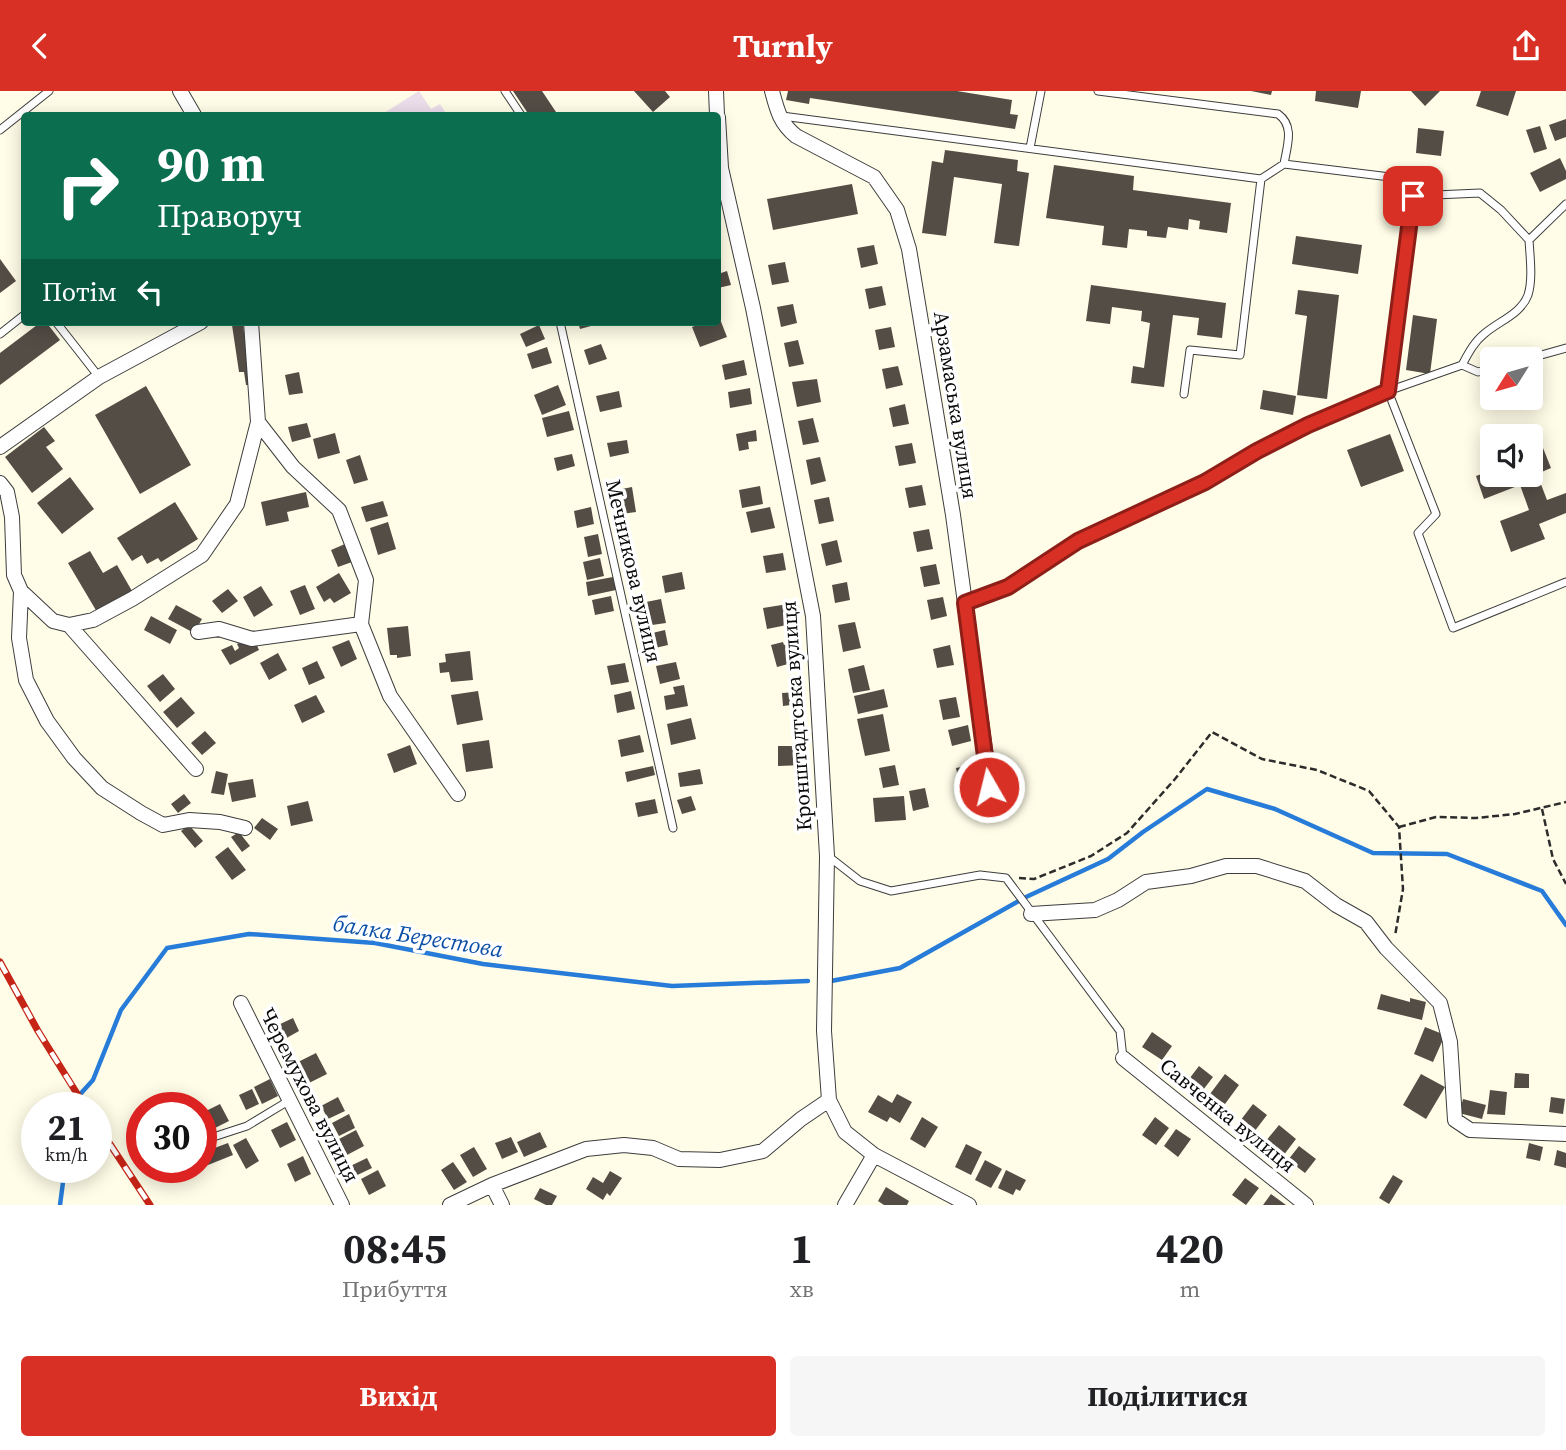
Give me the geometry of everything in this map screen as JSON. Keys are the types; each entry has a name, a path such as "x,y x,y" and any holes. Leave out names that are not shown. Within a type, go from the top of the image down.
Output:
{"street":[{"path":"180,91 192,112"},
{"name":"Кронштадтська вулиця","path":"716,91 717,112"},
{"path":"772,91 778,115"},
{"name":"Арзамаська вулиця","path":"778,115 785,127 796,136 874,177 897,210 909,249 953,515 989,787"},
{"name":"Кронштадтська вулиця","path":"721,168 753,308 813,616 827,856 824,1031 830,1100 845,1132 874,1154 969,1205"},
{"path":"0,447 99,377 194,326"},
{"path":"2,491 12,517 13,575 21,591 53,621 69,625 93,620 123,605 202,555 237,505 258,422 251,326"},
{"path":"965,603 1008,587 1078,541 1205,482 1308,425 1388,391"},
{"path":"258,422 293,467 339,510 366,580 361,624 390,696 458,794"},
{"path":"21,591 19,638 26,680 47,722 74,758 102,787 163,825 189,820 220,822 245,828"},
{"path":"198,632 219,629 252,639 361,624"},
{"path":"69,625 196,769"},
{"path":"1031,914 1095,910 1118,900 1146,882 1191,876 1226,866 1257,866 1305,881 1336,905 1366,922 1440,1003 1450,1042 1455,1120 1470,1130 1566,1134"},
{"name":"Черемухова вулиця","path":"241,1003 342,1205"},
{"name":"Савченка вулиця","path":"1123,1059 1306,1205"},
{"path":"450,1205 492,1185 586,1149 624,1145 653,1148 679,1159 720,1160 763,1151 801,1119 830,1100"},
{"path":"845,1205 874,1154"},
{"path":"492,1185 502,1205"}],"lane":[{"path":"23,112 49,91"},
{"path":"505,91 519,112"},
{"path":"1030,148 1041,91"},
{"path":"1098,91 1278,114 1286,119 1289,129 1284,164"},
{"path":"0,130 21,113"},
{"path":"778,115 1261,179 1284,164 1390,177 1413,196 1480,193 1501,210 1529,240 1531,260 1528,293 1521,307 1483,334 1462,365 1388,391"},
{"path":"1184,394 1190,350 1240,355 1261,179"},
{"path":"1413,196 1388,391 1436,514 1418,533 1453,628 1566,582"},
{"path":"1529,240 1566,204"},
{"path":"0,334 21,317"},
{"path":"59,326 99,377"},
{"name":"Мечникова вулиця","path":"561,326 673,828"},
{"path":"1544,354 1566,348"},
{"path":"1462,365 1480,371"},
{"path":"827,856 860,881 891,891 980,874 1006,878 1120,1031 1123,1059"},
{"path":"217,1136 247,1126 290,1100"}],"path":[{"path":"1006,878 1034,879 1091,856 1127,833 1212,732 1262,759 1317,769 1369,791 1399,827 1403,889 1392,953"},
{"path":"1399,827 1436,817 1476,818 1542,809 1566,802"},
{"path":"1542,809 1553,859 1566,884"}],"shaded area":[{"path":"419,91 431,109 440,104 445,112 386,112"}],"building":[{"path":"513,91 542,91 556,112 527,112"},
{"path":"634,91 665,91 670,97 653,112"},
{"path":"788,91 957,91 1012,100 1010,114 1018,115 1015,129 810,98 809,104 786,100"},
{"path":"1251,91 1272,91 1271,95"},
{"path":"1316,91 1361,91 1358,108 1315,101"},
{"path":"1411,91 1440,91 1425,106"},
{"path":"1481,91 1516,91 1508,116 1476,106"},
{"path":"1566,119 1566,137 1555,141 1549,125"},
{"path":"1540,126 1547,149 1534,153 1526,130"},
{"path":"1418,128 1444,131 1441,156 1416,153"},
{"path":"945,150 1018,160 1017,171 1029,173 1019,246 994,243 1002,184 954,177 946,236 922,233 932,161 943,163"},
{"path":"1560,158 1566,171 1566,179 1540,192 1530,173"},
{"path":"1054,165 1134,176 1133,190 1231,203 1227,233 1199,229 1200,221 1189,219 1188,230 1168,227 1166,238 1147,236 1147,231 1129,229 1127,248 1102,245 1104,226 1046,218"},
{"path":"852,184 858,214 773,230 767,199"},
{"path":"1296,236 1362,245 1358,274 1292,264"},
{"path":"874,245 878,264 861,268 857,248"},
{"path":"0,259 16,281 0,293"},
{"path":"785,262 789,282 772,285 768,265"},
{"path":"727,271 731,285 721,287 721,273"},
{"path":"1091,285 1226,303 1222,338 1197,335 1199,318 1173,315 1164,387 1131,383 1133,366 1144,368 1150,323 1141,321 1142,311 1112,307 1110,324 1086,321"},
{"path":"882,286 886,305 869,309 865,289"},
{"path":"1298,290 1339,295 1327,399 1297,395 1307,316 1295,314"},
{"path":"793,304 797,323 781,327 777,307"},
{"path":"1413,315 1437,319 1430,374 1406,370"},
{"path":"721,322 727,337 700,347 692,327 721,326"},
{"path":"36,326 49,326 60,340 0,385 0,353"},
{"path":"232,326 243,326 250,385 246,385 244,372 239,372"},
{"path":"539,326 545,339 526,347 520,334"},
{"path":"891,327 895,347 879,350 875,330"},
{"path":"798,340 804,364 789,367 784,343"},
{"path":"601,344 607,359 589,365 584,350"},
{"path":"547,347 552,363 532,369 527,354"},
{"path":"744,360 747,375 725,380 722,365"},
{"path":"898,366 903,385 886,389 882,369"},
{"path":"299,372 303,393 289,395 285,375"},
{"path":"817,379 821,402 797,407 792,382"},
{"path":"558,385 566,405 542,415 534,395"},
{"path":"146,386 191,465 140,494 95,415"},
{"path":"750,388 752,404 730,408 728,392"},
{"path":"1263,390 1296,396 1293,415 1260,409"},
{"path":"619,391 622,407 600,412 596,396"},
{"path":"905,404 909,424 893,427 889,408"},
{"path":"569,411 574,430 547,437 542,418"},
{"path":"813,418 819,442 803,445 798,421"},
{"path":"307,423 311,437 292,442 288,427"},
{"path":"44,427 55,441 46,447 63,469 32,493 5,457"},
{"path":"756,430 757,441 748,442 749,449 739,451 736,434"},
{"path":"335,433 340,453 318,459 313,439"},
{"path":"1390,434 1404,471 1361,487 1347,450"},
{"path":"627,440 629,453 610,457 607,443"},
{"path":"912,443 916,463 899,466 895,446"},
{"path":"1543,448 1551,468 1543,471"},
{"path":"572,454 575,466 557,471 554,458"},
{"path":"360,455 368,480 354,484 346,460"},
{"path":"820,457 826,481 811,485 806,460"},
{"path":"1480,475 1480,487 1515,487 1484,499 1476,476"},
{"path":"70,477 94,509 62,534 37,503"},
{"path":"922,485 926,505 909,508 905,488"},
{"path":"760,486 763,504 742,508 739,490"},
{"path":"632,487 636,512 621,514 617,490"},
{"path":"1521,487 1542,487 1547,500 1566,493 1566,513 1539,524 1545,539 1511,552 1500,521 1529,510"},
{"path":"306,492 309,507 287,512 289,521 266,526 261,502"},
{"path":"829,497 834,521 819,524 814,500"},
{"path":"383,501 388,516 366,522 361,507"},
{"path":"175,502 198,539 161,562 158,558 147,564 142,555 132,561 117,538"},
{"path":"591,507 594,524 577,528 574,511"},
{"path":"770,507 775,528 751,533 746,512"},
{"path":"388,522 396,549 378,555 370,528"},
{"path":"929,529 933,549 917,552 913,532"},
{"path":"598,534 602,554 588,557 584,537"},
{"path":"837,540 842,562 826,566 821,544"},
{"path":"345,544 352,562 338,567 331,550"},
{"path":"90,551 103,573 117,565 132,591 97,612 68,563"},
{"path":"783,553 786,570 766,573 763,556"},
{"path":"600,558 604,576 587,580 583,562"},
{"path":"936,564 940,584 924,587 920,567"},
{"path":"682,572 685,589 665,593 662,576"},
{"path":"339,573 351,593 334,603 330,598 324,602 316,587"},
{"path":"613,577 616,590 588,596 586,582"},
{"path":"847,582 850,600 835,603 832,585"},
{"path":"305,585 315,609 300,615 290,591"},
{"path":"261,586 273,605 254,617 243,597"},
{"path":"228,589 238,601 222,613 212,601"},
{"path":"611,596 614,611 595,615 592,600"},
{"path":"943,597 947,616 931,620 927,600"},
{"path":"661,599 666,623 645,626 641,603"},
{"path":"788,604 792,624 767,629 763,608"},
{"path":"176,605 202,619 194,633 168,619"},
{"path":"151,616 177,630 170,644 144,630"},
{"path":"855,622 861,648 843,652 838,625"},
{"path":"408,626 411,656 397,658 397,655 390,655 387,628"},
{"path":"665,630 668,645 651,649 648,634"},
{"path":"349,640 357,659 341,667 332,647"},
{"path":"243,641 246,645 255,641 259,650 230,665 221,650 232,645 235,651 239,648 237,644"},
{"path":"798,641 801,654 790,657 792,663 777,667 771,645"},
{"path":"950,645 954,665 937,668 933,649"},
{"path":"470,651 473,680 451,682 449,672 440,673 439,663 446,662 445,654"},
{"path":"278,653 287,670 269,680 260,663"},
{"path":"317,661 325,678 309,685 302,668"},
{"path":"676,662 680,679 660,684 656,666"},
{"path":"625,663 629,682 611,685 607,666"},
{"path":"864,665 870,690 853,693 848,669"},
{"path":"163,674 175,689 160,702 147,686"},
{"path":"684,685 688,706 666,710 664,696 675,694 673,687"},
{"path":"884,689 888,707 858,714 854,696"},
{"path":"478,691 483,720 457,725 451,695"},
{"path":"631,691 635,709 617,713 614,695"},
{"path":"799,692 800,704 783,706 782,693"},
{"path":"316,695 325,712 302,723 294,705"},
{"path":"181,697 195,713 177,728 163,712"},
{"path":"956,697 960,717 943,720 939,700"},
{"path":"883,714 890,751 865,756 857,719"},
{"path":"691,718 696,739 671,745 667,724"},
{"path":"968,725 971,741 952,746 948,730"},
{"path":"205,731 216,743 202,755 191,743"},
{"path":"640,735 644,752 621,757 618,740"},
{"path":"489,740 493,768 466,772 462,744"},
{"path":"410,745 417,764 394,773 387,754"},
{"path":"778,746 805,746 805,765 778,766"},
{"path":"895,765 899,785 883,788 879,768"},
{"path":"972,765 977,785 960,788 956,768"},
{"path":"653,766 655,775 627,782 625,772"},
{"path":"700,769 703,784 680,787 678,773"},
{"path":"216,771 228,774 224,795 211,793"},
{"path":"253,779 256,797 232,802 228,783"},
{"path":"925,788 929,807 913,811 909,791"},
{"path":"184,794 191,803 178,813 171,804"},
{"path":"691,796 696,810 682,814 677,800"},
{"path":"904,796 906,820 875,822 873,798"},
{"path":"655,799 658,813 638,817 635,803"},
{"path":"308,801 313,821 291,826 287,806"},
{"path":"262,818 278,829 270,840 254,828"},
{"path":"189,825 203,841 195,848 181,831"},
{"path":"239,832 250,846 242,852 231,837"},
{"path":"228,847 246,870 232,880 215,857"},
{"path":"1381,994 1410,1002 1410,998 1426,1002 1422,1020 1377,1009"},
{"path":"293,1018 299,1031 283,1040 276,1026"},
{"path":"1425,1027 1445,1035 1433,1062 1414,1054"},
{"path":"1152,1032 1172,1046 1162,1060 1142,1047"},
{"path":"316,1053 327,1074 309,1083 298,1062"},
{"path":"1199,1066 1213,1077 1200,1094 1186,1083"},
{"path":"1515,1073 1529,1074 1529,1088 1514,1088"},
{"path":"1225,1074 1239,1085 1225,1104 1210,1094"},
{"path":"1421,1074 1445,1087 1426,1119 1403,1105"},
{"path":"270,1079 278,1096 262,1104 254,1087"},
{"path":"252,1089 259,1104 246,1110 239,1095"},
{"path":"1490,1090 1507,1092 1505,1115 1487,1114"},
{"path":"897,1094 912,1102 900,1123 890,1117 887,1122 868,1112 878,1095 892,1103"},
{"path":"338,1097 345,1111 328,1119 321,1106"},
{"path":"1551,1097 1565,1099 1563,1114 1549,1112"},
{"path":"1463,1099 1486,1105 1482,1119 1459,1113"},
{"path":"220,1104 229,1121 217,1127 217,1106"},
{"path":"1253,1104 1267,1115 1254,1132 1240,1121"},
{"path":"349,1114 355,1128 339,1136 332,1123"},
{"path":"922,1117 938,1127 925,1148 910,1139"},
{"path":"1155,1117 1169,1128 1156,1145 1142,1135"},
{"path":"287,1122 296,1140 280,1148 271,1130"},
{"path":"1279,1125 1296,1139 1283,1156 1265,1142"},
{"path":"1176,1129 1191,1139 1178,1157 1164,1146"},
{"path":"356,1130 364,1146 347,1155 339,1139"},
{"path":"540,1132 547,1147 524,1157 517,1142"},
{"path":"511,1137 518,1152 502,1159 495,1143"},
{"path":"246,1138 259,1161 246,1169 233,1145"},
{"path":"228,1143 233,1155 217,1161 217,1147"},
{"path":"1529,1143 1543,1147 1540,1161 1526,1158"},
{"path":"966,1144 982,1152 971,1175 955,1167"},
{"path":"1299,1146 1316,1159 1305,1173 1288,1160"},
{"path":"474,1147 487,1169 473,1177 460,1155"},
{"path":"1557,1150 1566,1153 1566,1168 1554,1165"},
{"path":"303,1156 311,1174 295,1182 287,1164"},
{"path":"367,1158 372,1168 347,1180 342,1170"},
{"path":"985,1160 1002,1169 991,1188 975,1180"},
{"path":"453,1162 467,1182 454,1190 441,1170"},
{"path":"378,1170 386,1186 369,1195 361,1179"},
{"path":"1006,1170 1026,1180 1020,1191 1016,1189 1013,1195 998,1188"},
{"path":"610,1171 622,1178 610,1196 607,1193 603,1200 586,1189 593,1177 603,1183"},
{"path":"1393,1175 1403,1181 1389,1204 1379,1198"},
{"path":"1245,1178 1259,1188 1246,1205 1232,1195"},
{"path":"886,1187 909,1201 907,1205 884,1205 878,1201"},
{"path":"540,1188 557,1196 552,1205 534,1199"},
{"path":"1271,1194 1286,1205 1263,1205"}],"waterway":[{"name":"балка Берестова","path":"1026,897 1108,859 1207,789 1275,809 1373,853 1447,854 1542,891 1566,925"},
{"name":"балка Берестова","path":"831,981 900,968 1017,902"},
{"name":"балка Берестова","path":"82,1092 93,1080 121,1010 167,948 249,934 375,943 483,964 672,986 808,981"},
{"name":"балка Берестова","path":"60,1205 63,1183"}],"railway":[{"path":"0,962 76,1092"},
{"path":"112,1147 150,1205"}],"route":[{"path":"989,787 965,603 1008,587 1078,541 1205,482 1308,425 1388,391 1413,196"}]}
